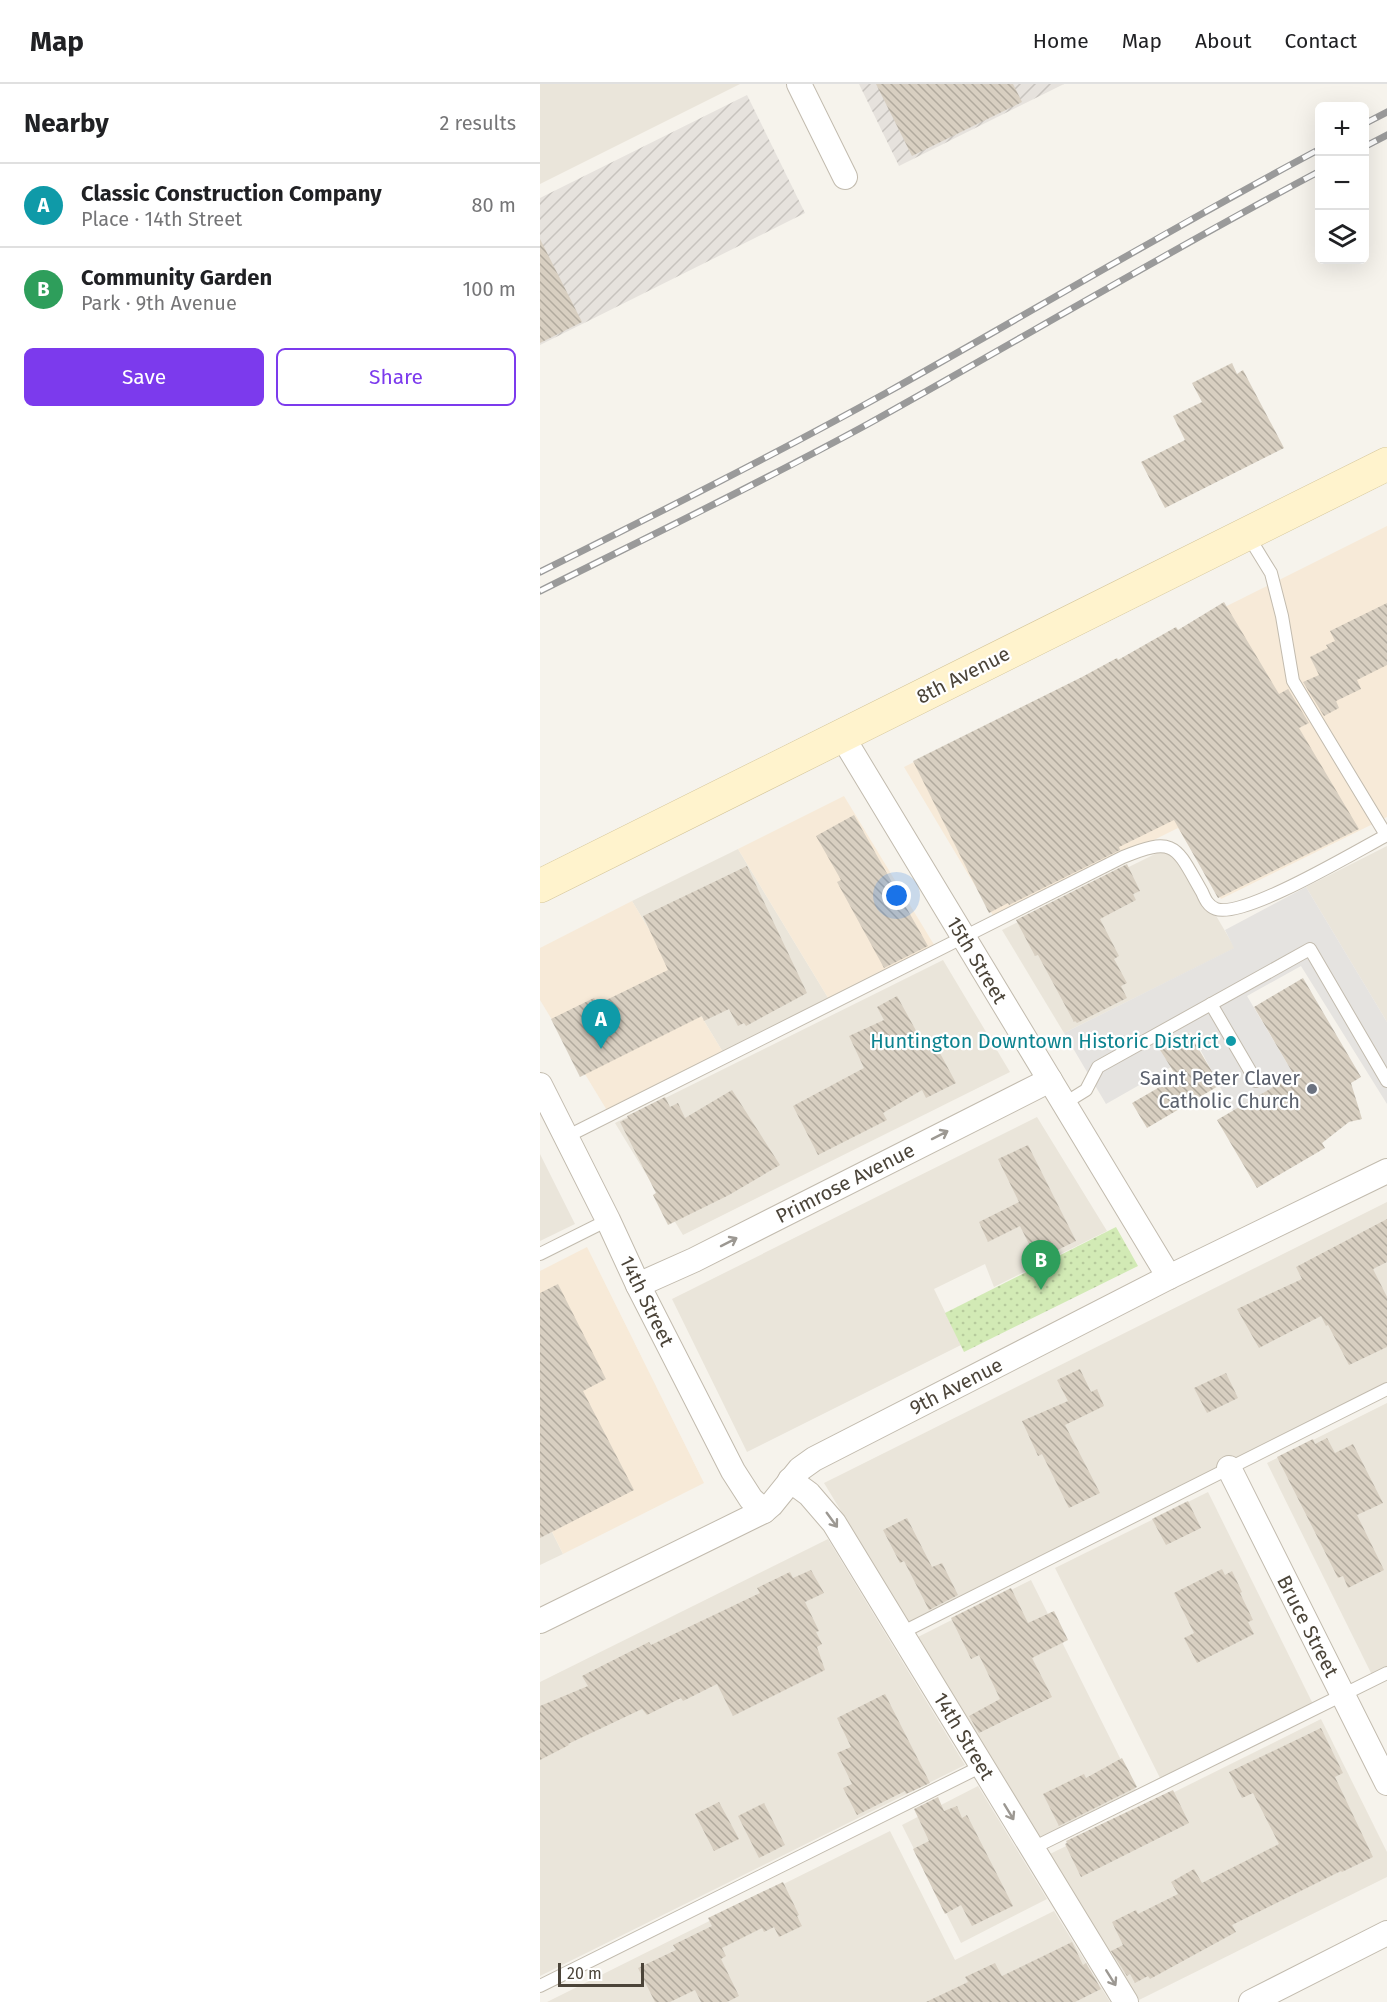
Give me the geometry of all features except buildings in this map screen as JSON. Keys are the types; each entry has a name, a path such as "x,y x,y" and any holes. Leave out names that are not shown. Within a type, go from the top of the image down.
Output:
{"main road":[{"name":"8th Avenue","path":"540,886 1387,464"}],"street":[{"path":"799,84 845,177"},
{"name":"15th Street","path":"842,735 1168,1277"},
{"name":"Primrose Avenue","path":"638,1285 694,1260 1050,1080"},
{"name":"14th Street","path":"540,1085 638,1285 738,1480 751,1499 764,1511"},
{"name":"9th Avenue","path":"540,1621 764,1511 777,1499 800,1469 814,1459 1168,1277 1387,1171"},
{"name":"Bruce Street","path":"1229,1468 1387,1783"},
{"name":"14th Street","path":"790,1480 809,1494 834,1523 1126,2002"},
{"path":"1251,2002 1387,1933"}],"lane":[{"path":"566,1137 1145,848 1160,845 1174,850 1183,858 1208,904 1216,909 1229,910 1273,895 1387,835 1293,681 1282,616 1270,573 1247,532"},
{"path":"1065,1103 1086,1090 1098,1067 1310,949 1387,1081"},
{"path":"1211,1004 1256,1081"},
{"path":"540,1254 608,1220"},
{"path":"901,1633 1387,1389"},
{"path":"1031,1849 1387,1673"},
{"path":"540,1986 981,1766"}],"shaded area":[{"path":"540,84 740,84 540,184"},
{"path":"859,84 1064,84 899,166"},
{"path":"747,95 805,213 540,345 540,198"},
{"path":"1387,526 1387,817 1221,899 1178,828 995,919 904,767"},
{"path":"844,796 936,948 830,1001 738,849"},
{"path":"1387,846 1387,1022 1306,887"},
{"path":"738,849 830,1001 724,1054 632,901"},
{"path":"1161,851 1181,856 1235,948 1064,1033 1002,930"},
{"path":"1306,887 1387,1022 1387,1104 1301,966 1247,996 1294,1075 1233,1111 1191,1032 1160,1050 1171,1067 1106,1104 1064,1033 1234,948 1225,930"},
{"path":"632,901 724,1054 608,1112 540,1000 540,948"},
{"path":"943,960 1010,1072 683,1235 615,1123"},
{"path":"1037,1117 1107,1231 994,1287 985,1264 934,1289 961,1345 747,1452 672,1299"},
{"path":"540,1154 575,1224 540,1241"},
{"path":"1387,1202 1387,1385 909,1623 824,1483"},
{"path":"587,1247 704,1483 563,1554 540,1508 540,1271"},
{"path":"1387,1403 1387,1668 1372,1675 1267,1463"},
{"path":"1208,1492 1313,1704 1161,1780 1055,1568"},
{"path":"540,1508 563,1554 540,1565"},
{"path":"828,1539 965,1765 540,1976 540,1682"},
{"path":"1031,1580 1137,1792 1042,1840 918,1637"},
{"path":"1321,1719 1387,1852 1387,1877 1139,2000 1050,1854"},
{"path":"978,1786 1047,1899 961,1943 902,1825"},
{"path":"890,1831 955,1960 1054,1911 1110,2002 547,2002"}],"green space":[{"path":"1116,1227 1138,1266 964,1352 945,1313"}],"railway":[{"path":"1369,121 1387,112"},
{"path":"1369,144 1387,135"},
{"path":"540,572 843,416 1315,152"},
{"path":"540,591 868,424 1315,174"}],"place":[{"name":"Huntington Downtown Historic District","path":"1231,1041"},
{"name":"Classic Construction Company","path":"601,1049"},
{"name":"Saint Peter Claver Catholic Church","path":"1312,1089"},
{"name":"Community Garden","path":"1041,1290"}]}
